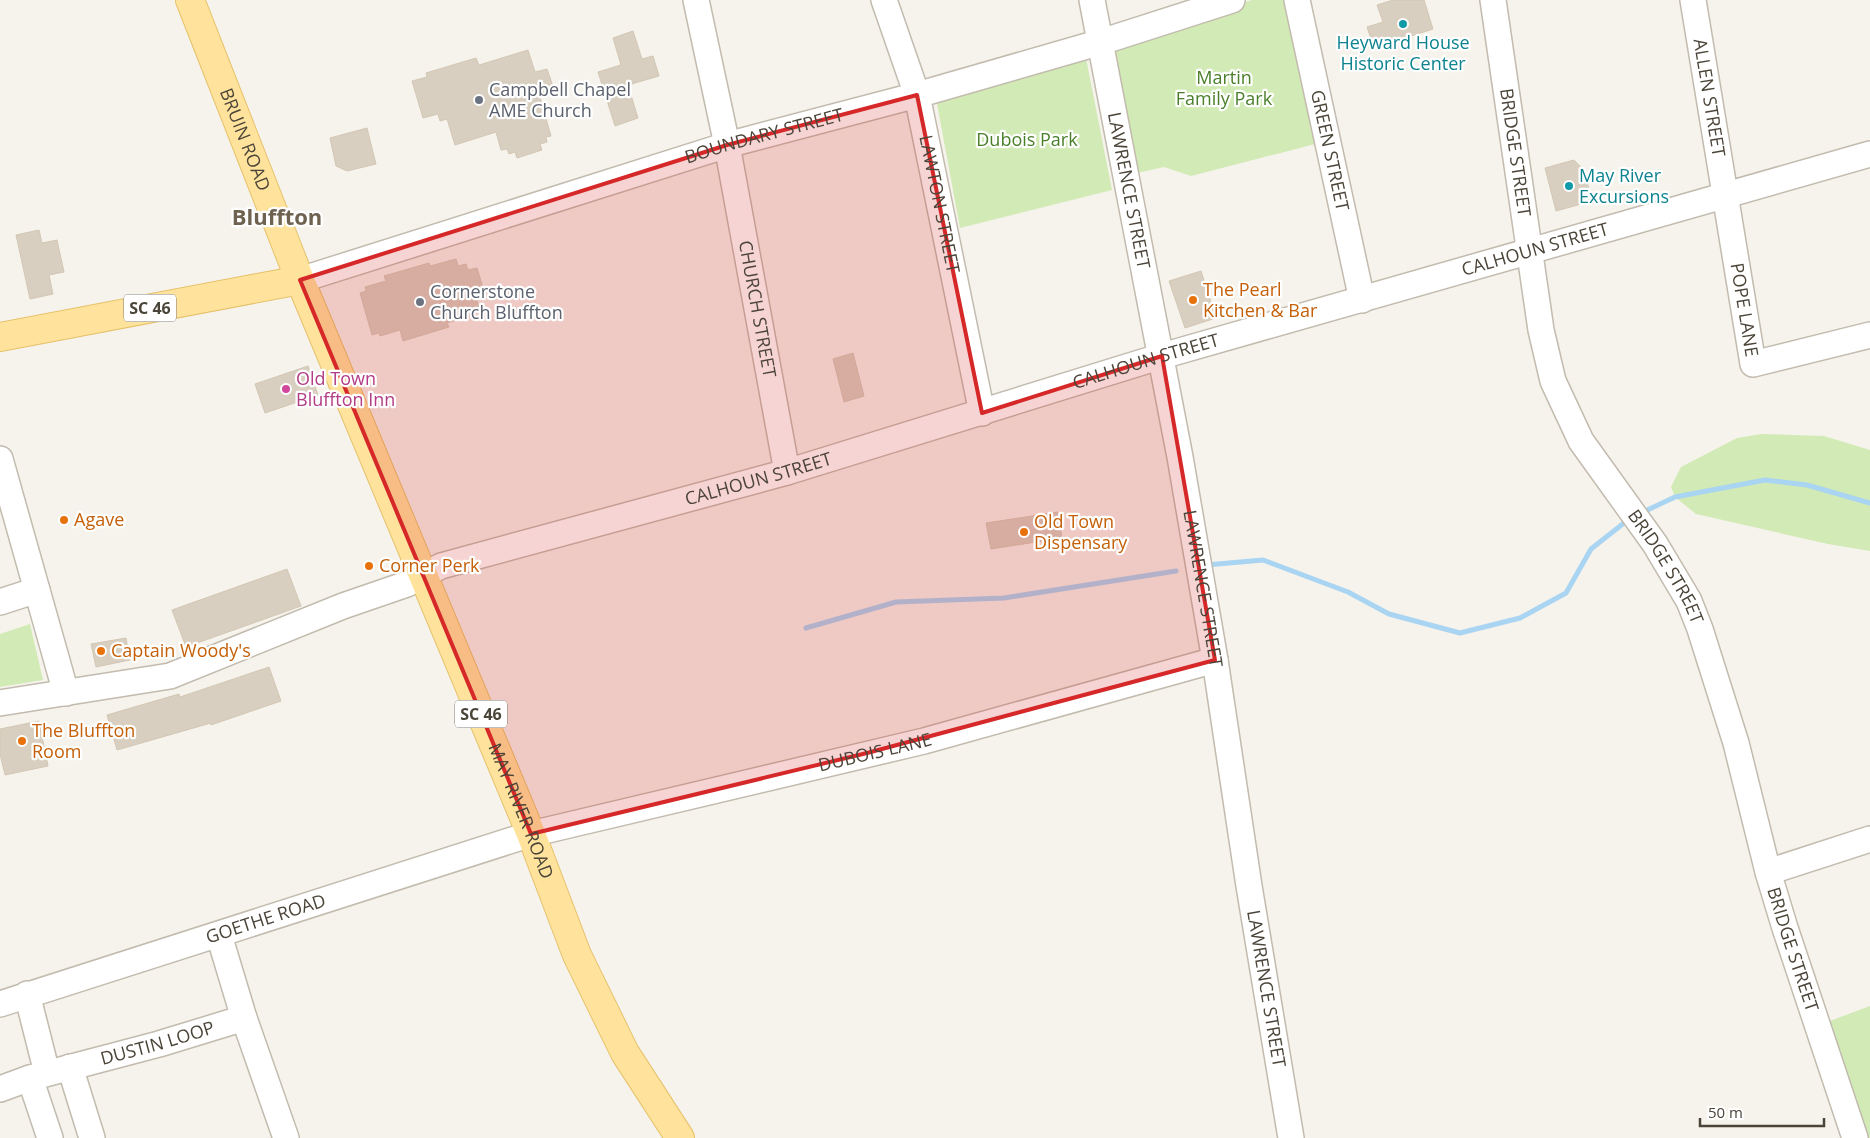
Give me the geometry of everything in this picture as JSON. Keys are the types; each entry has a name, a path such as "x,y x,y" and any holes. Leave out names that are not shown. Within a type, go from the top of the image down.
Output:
{"main road":[{"name":"BRUIN ROAD","path":"190,0 300,280"},
{"name":"SC 46","path":"0,337 300,280"},
{"name":"MAY RIVER ROAD","path":"300,280 424,573 531,834 577,955 625,1054 680,1138"}],"street":[{"name":"CHURCH STREET","path":"696,0 727,145 787,472"},
{"name":"LAWTON STREET","path":"884,0 917,96 982,413"},
{"name":"LAWRENCE STREET","path":"1092,0 1162,356 1215,660 1249,886 1291,1138"},
{"name":"BOUNDARY STREET","path":"300,280 727,145 917,96 1101,42 1232,0"},
{"name":"GREEN STREET","path":"1297,0 1362,300"},
{"name":"BRIDGE STREET","path":"1493,0 1541,330 1553,381 1582,441 1655,544 1689,601 1700,629 1736,743 1768,872 1855,1138"},
{"name":"ALLEN STREET","path":"1693,0 1725,194"},
{"name":"CALHOUN STREET","path":"0,703 170,676 343,606 407,584 424,573 441,566 787,472 1162,356 1362,300 1530,249 1870,154"},
{"name":"POPE LANE","path":"1725,194 1753,364 1870,335"},
{"path":"0,459 66,693"},
{"path":"0,602 37,590"},
{"name":"DUBOIS LANE","path":"531,834 924,741 1215,660"},
{"name":"GOETHE ROAD","path":"0,1004 531,834"},
{"path":"1768,872 1870,839"},
{"path":"219,935 244,1018 286,1138"},
{"path":"27,994 49,1073 50,1138"},
{"name":"DUSTIN LOOP","path":"0,1089 49,1073 160,1044 244,1018"},
{"path":"49,1073 92,1138"}],"highlighted area":[{"path":"917,95 982,413 1162,356 1215,660 867,753 531,834 300,280 727,145"}],"green space":[{"name":"Martin Family Park","path":"1252,0 1289,0 1319,143 1191,176 1164,167 1137,173 1110,45"},
{"name":"Dubois Park","path":"1085,53 1112,190 960,228 935,93"},
{"path":"1762,434 1824,436 1870,450 1870,551 1828,544 1696,514 1675,497 1671,487 1681,467 1737,438"},
{"path":"30,624 43,680 0,687 0,634"},
{"path":"1870,1006 1870,1138 1862,1138 1827,1022"}],"building":[{"name":"Heyward House Historic Center","path":"1393,0 1424,0 1433,29 1374,48 1367,27 1383,22 1377,5"},
{"path":"633,31 642,59 653,56 659,76 628,85 638,118 615,126 598,72 621,65 613,38"},
{"name":"Campbell Chapel AME Church","path":"528,50 535,72 547,69 554,89 539,94 551,136 546,137 547,142 540,144 542,150 517,158 515,152 509,154 507,149 501,150 496,132 455,145 447,119 440,121 438,114 423,118 412,81 427,77 426,73 476,58 479,65"},
{"path":"367,128 376,164 347,171 336,166 330,138"},
{"name":"May River Excursions","path":"1574,160 1584,170 1592,201 1556,211 1545,168"},
{"path":"39,230 42,243 57,240 64,272 49,275 53,294 30,299 16,235"},
{"name":"Cornerstone Church Bluffton","path":"456,259 458,266 466,264 468,270 477,268 485,294 476,297 479,307 471,309 473,315 447,323 449,327 403,341 400,330 380,336 379,333 372,335 360,293 366,291 365,287 386,281 384,276 429,263 430,266"},
{"name":"The Pearl Kitchen & Bar","path":"1201,271 1216,318 1185,328 1169,281"},
{"path":"853,353 864,396 844,402 833,359"},
{"name":"Old Town Bluffton Inn","path":"308,366 318,395 265,413 255,384"},
{"name":"Old Town Dispensary","path":"1058,512 1062,538 991,549 986,523"},
{"path":"287,569 301,606 186,647 172,610"},
{"path":"126,638 130,660 96,667 91,644"},
{"path":"269,667 281,701 211,725 211,723 117,750 107,715 179,694 180,697"},
{"name":"The Bluffton Room","path":"39,721 48,766 5,775 0,754 0,729"}],"waterway":[{"path":"1641,513 1675,497 1765,480 1807,485 1870,503"},
{"path":"1206,565 1263,560 1348,592 1389,614 1460,633 1520,618 1566,593 1591,549 1629,519"},
{"path":"806,628 896,602 1004,598 1176,571"}],"place":[{"name":"Heyward House Historic Center","path":"1403,24"},
{"name":"Campbell Chapel AME Church","path":"479,100"},
{"name":"May River Excursions","path":"1569,186"},
{"name":"The Pearl Kitchen & Bar","path":"1193,300"},
{"name":"Cornerstone Church Bluffton","path":"420,302"},
{"name":"Old Town Bluffton Inn","path":"286,389"},
{"name":"Agave","path":"64,520"},
{"name":"Old Town Dispensary","path":"1024,532"},
{"name":"Corner Perk","path":"369,566"},
{"name":"Captain Woody's","path":"101,651"},
{"name":"The Bluffton Room","path":"22,741"}],"district":[{"name":"Bluffton","path":"277,217"}]}
